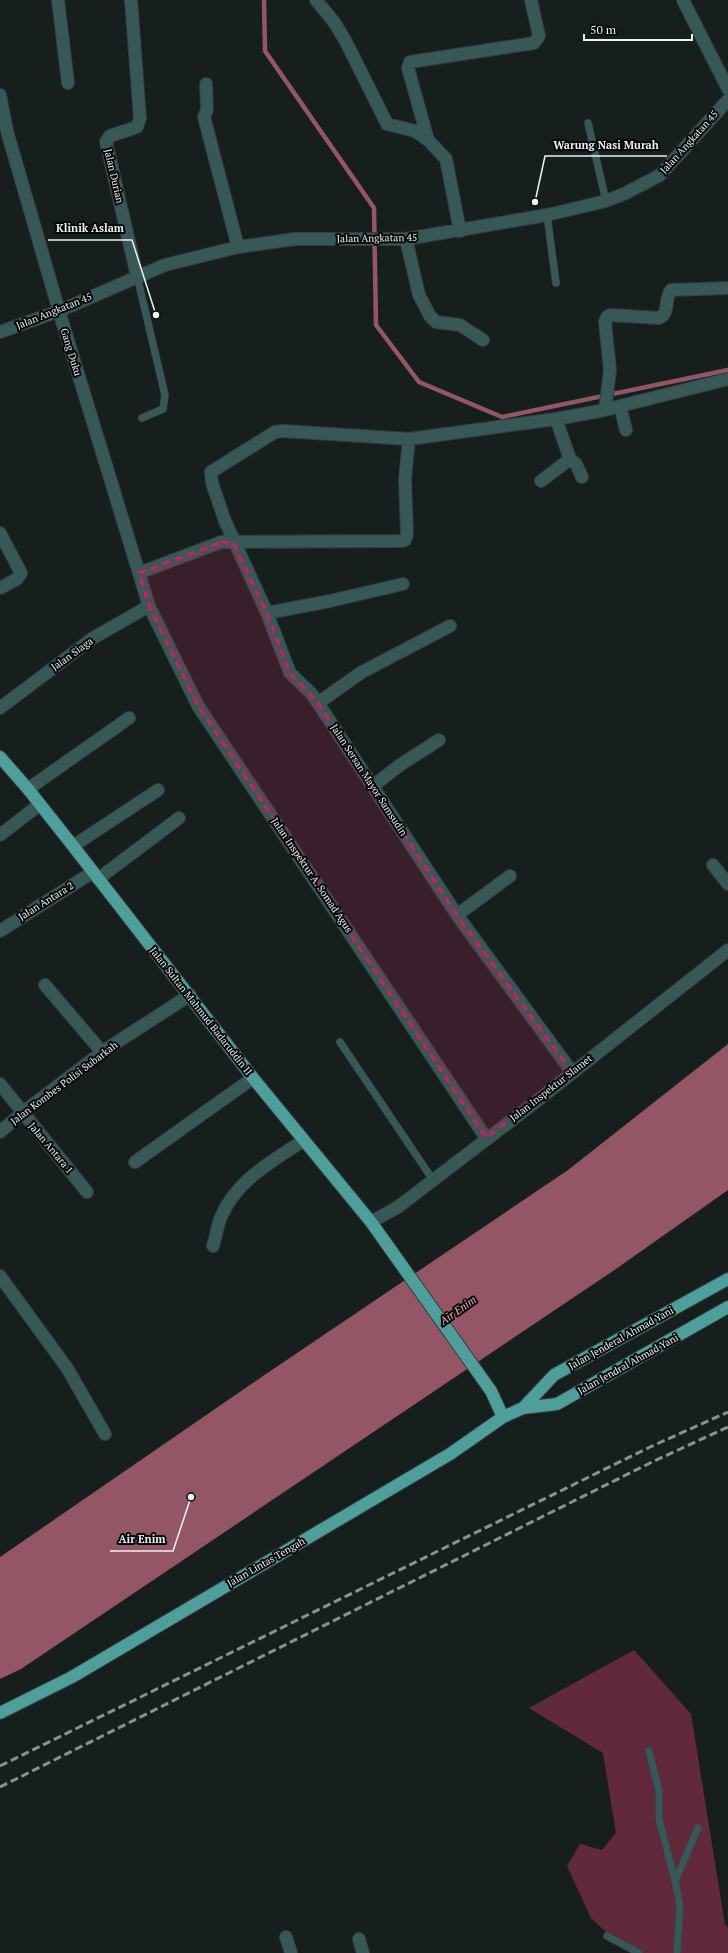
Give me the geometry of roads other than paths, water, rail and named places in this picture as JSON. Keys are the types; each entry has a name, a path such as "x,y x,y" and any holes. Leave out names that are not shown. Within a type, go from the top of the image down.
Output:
{"highway":[{"name":"Jalan Sultan Mahmud Badaruddin II","path":"0,757 28,789 39,805 190,995 253,1078 370,1222 491,1391 503,1417"},
{"name":"Jalan Jenderal Ahmad Yani","path":"523,1408 554,1375 728,1279"},
{"name":"Jalan Jendral Ahmad Yani","path":"523,1408 557,1404 728,1307"},
{"name":"Jalan Lintas Tengah","path":"0,1713 72,1677 450,1454 503,1417 523,1408"}],"street":[{"path":"58,0 68,83"},
{"name":"Jalan Durian","path":"131,0 140,118 137,127 110,136 106,142 137,276"},
{"path":"316,0 334,22 345,40 387,124 414,131 428,140 446,159 460,231"},
{"path":"428,140 408,68 410,62 534,43 539,36 531,0"},
{"path":"682,0 728,89"},
{"path":"206,84 207,110 204,117 238,247"},
{"name":"Gang Duku","path":"0,95 7,131 59,311 149,606"},
{"name":"Jalan Angkatan 45","path":"0,332 59,311 165,265 238,247 295,239 406,239 547,215 606,201 626,193 660,175 728,100"},
{"path":"406,239 419,295 430,316 436,322 460,325 483,340"},
{"path":"605,407 610,370 605,322 610,315 659,318 664,316 666,312 667,295 670,290 728,288"},
{"path":"138,573 221,542 405,540 407,534 405,478 409,439 556,419 605,407 620,406 728,379"},
{"path":"620,406 626,430"},
{"path":"556,419 570,460 576,464 582,477"},
{"name":"Jalan Sersan Mayor Samsudin","path":"409,439 283,431 275,432 215,468 211,472 210,477 233,542 267,613 290,673 311,692 457,915 572,1072"},
{"path":"541,480 570,460"},
{"path":"0,533 20,573 17,579 0,588"},
{"path":"267,613 330,601 403,584"},
{"name":"Jalan Siaga","path":"0,708 93,638 149,606"},
{"name":"Jalan Inspektur A. Somad Agus","path":"149,606 198,706 486,1138"},
{"path":"318,703 362,672 450,626"},
{"path":"28,789 129,718"},
{"path":"373,786 400,765 439,740"},
{"path":"73,846 158,790"},
{"path":"0,834 39,805"},
{"name":"Jalan Antara 2","path":"0,931 95,875 179,818"},
{"path":"713,866 728,884"},
{"path":"457,915 510,876"},
{"name":"Jalan Inspektur Slamet","path":"370,1222 398,1207 728,950"},
{"path":"45,985 102,1052"},
{"name":"Jalan Kombes Polisi Subarkah","path":"0,1132 22,1113 102,1052 190,995"},
{"path":"135,1162 253,1078"},
{"name":"Jalan Antara 1","path":"0,1084 87,1192"},
{"path":"213,1246 221,1216 245,1181 304,1140"},
{"path":"0,1276 67,1368 105,1434"},
{"path":"286,1937 291,1953"},
{"path":"359,1939 363,1953"}],"lane":[{"path":"588,123 606,201"},
{"path":"547,215 556,283"},
{"path":"137,276 165,395 163,409 142,418"},
{"path":"340,1042 433,1180"},
{"path":"649,1751 658,1791 659,1819 680,1905 677,1953"},
{"path":"675,1881 698,1828"},
{"path":"608,1936 639,1953"}],"water":[{"path":"728,1044 728,1190 613,1271 21,1669 0,1679 0,1557 263,1376 568,1170"}],"waterway":[{"path":"264,0 265,51 374,208 376,325 419,382 502,417 728,370"}],"railway":[{"path":"0,1766 650,1447 728,1412"},
{"path":"0,1787 652,1462 728,1427"}],"place":[{"name":"Warung Nasi Murah","path":"535,202"},
{"name":"Klinik Aslam","path":"156,315"},
{"name":"Air Enim","path":"191,1497"}]}
